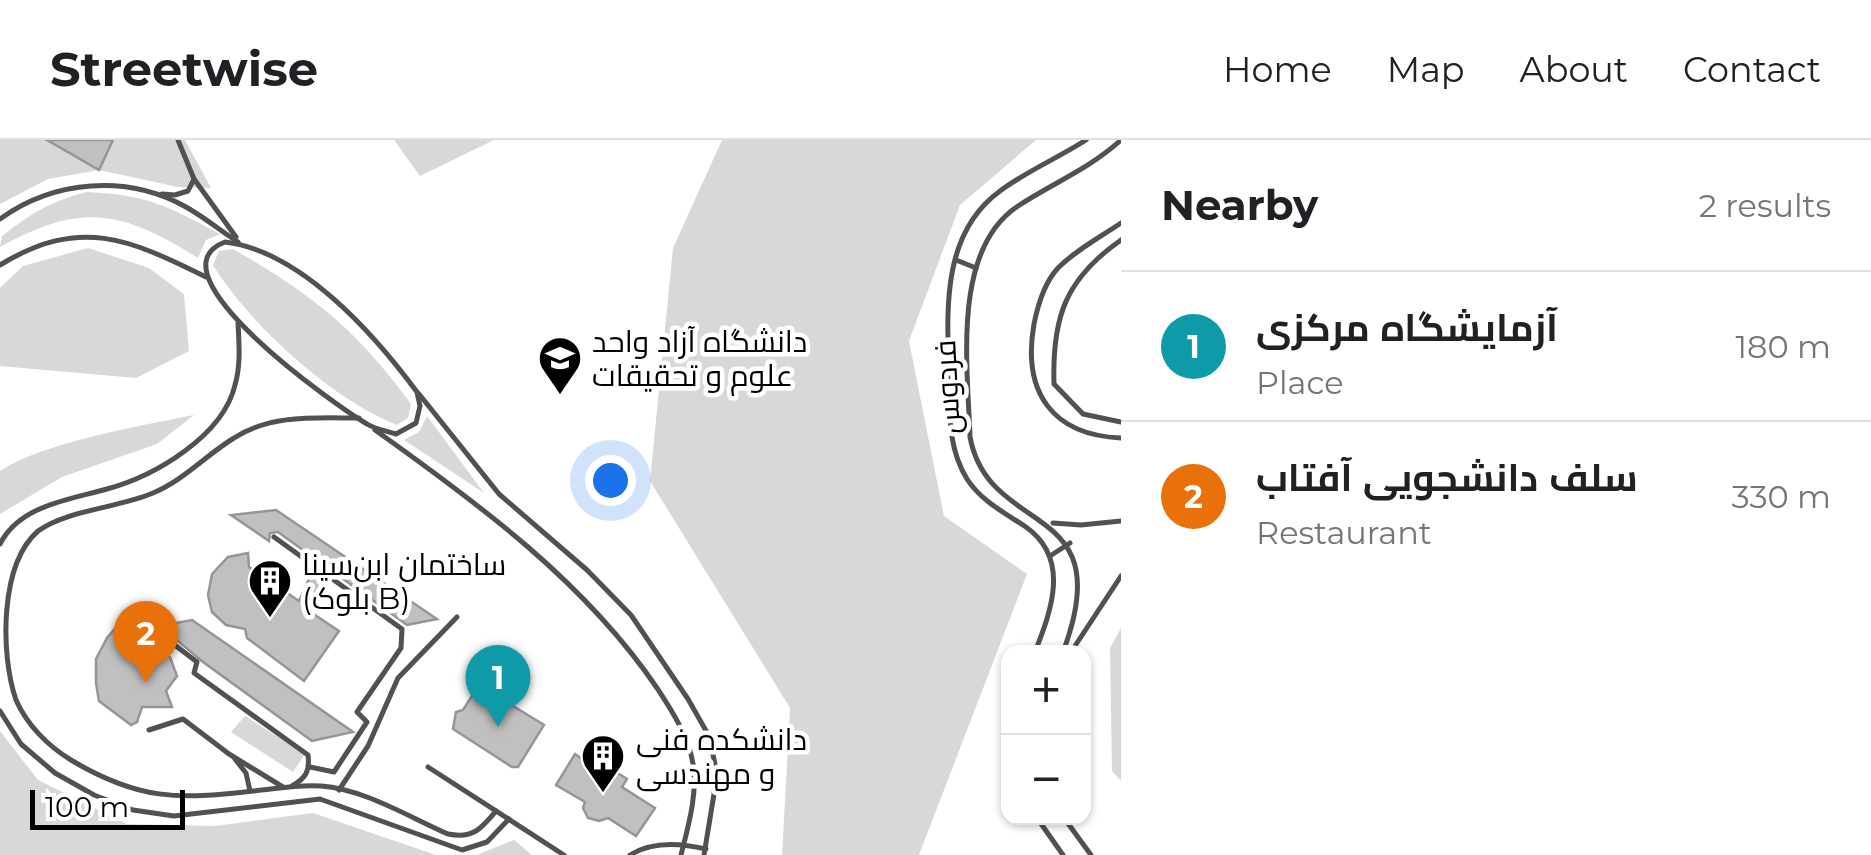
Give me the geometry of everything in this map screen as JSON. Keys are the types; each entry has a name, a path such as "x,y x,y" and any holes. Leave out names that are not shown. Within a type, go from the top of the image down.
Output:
{"lane":[{"path":"178,140 194,179 241,244"},
{"name":"فردوس","path":"1050,556 1030,530 986,500 957,461 950,436 948,294 954,260 971,224 995,194 1086,140"},
{"name":"فردوس","path":"1070,543 1050,523 996,488 982,473 974,456 966,319 976,268 999,224 1015,208 1099,160 1121,140"},
{"path":"153,194 175,196 188,191 194,179"},
{"path":"0,219 43,195 84,185 124,186 153,194 185,206 241,244 302,274 360,322 499,494 587,570 631,616 709,736 715,764 714,794 705,852 684,844 640,848 630,855"},
{"path":"1121,223 1057,269 1039,301 1032,337 1032,377 1042,401 1070,428 1098,437 1121,438"},
{"path":"0,265 27,248 84,236 119,239 206,277 238,320 283,364 446,481 551,566 646,671 670,706 693,762 695,780 681,855"},
{"path":"1121,240 1095,258 1065,300 1053,343 1054,384 1082,414 1121,422"},
{"path":"206,277 206,264 215,246 225,242 241,244"},
{"path":"954,260 976,268"},
{"path":"0,544 29,514 60,500 148,475 181,455 217,420 234,390 240,362 238,320"},
{"path":"369,426 396,434 408,430 418,416 417,392"},
{"path":"359,418 265,422 233,438 156,492 40,530 19,549 6,574 2,602 4,665 16,700 35,732 66,757 102,778 138,792 210,796 322,786 462,837 480,831 496,811"},
{"path":"1050,523 1121,521"},
{"path":"274,537 402,629 401,648 357,712 367,722 378,722"},
{"path":"1037,645 1054,596 1055,574 1050,556 1070,543 1082,570 1083,600 1067,645"},
{"path":"1076,645 1121,576"},
{"path":"339,790 368,746 398,678 457,617"},
{"path":"142,620 197,662 194,673 308,755 310,768 304,779 287,787"},
{"path":"0,711 20,744 55,773 132,810 174,816 320,799 462,850 486,842 509,819"},
{"path":"149,730 183,719 230,754 287,787"},
{"path":"310,768 334,772 367,722"},
{"path":"230,754 246,773 250,792"},
{"path":"428,767 564,855"},
{"path":"210,796 212,812"},
{"path":"1041,825 1064,855"},
{"path":"1069,825 1089,855"}],"shaded area":[{"path":"0,140 185,140 211,188 178,187 99,170 48,179 0,204"},
{"path":"394,140 494,140 420,176"},
{"path":"722,140 1036,140 960,205 909,341 944,516 1027,574 919,855 782,855 790,708 650,481 673,248"},
{"path":"87,192 157,204 220,234 206,240 198,258 123,222 78,218 55,223 0,247 2,236 32,215"},
{"path":"88,248 149,268 184,294 189,351 136,378 0,366 0,288 23,266"},
{"path":"233,249 310,298 352,334 411,404 408,418 397,425 346,398 270,335 213,265 219,251"},
{"path":"194,415 157,444 62,477 0,514 0,471 19,461 93,436"},
{"path":"427,416 484,493 404,440 419,432"},
{"path":"1121,628 1121,781 1112,771 1110,648"},
{"path":"245,716 305,754 293,772 231,732"},
{"path":"0,731 38,780 127,824 215,826 313,813 436,855 0,855"},
{"path":"514,840 532,855 477,855"}],"building":[{"path":"47,140 113,140 99,170"},
{"path":"276,510 437,619 407,625 278,532 270,533 269,541 231,515"},
{"name":"ساختمان ابن‌سینا (بلوک B)","path":"248,553 249,567 299,601 312,572 325,581 312,613 339,631 304,681 247,638 245,629 226,625 212,612 208,595 212,574 228,557"},
{"path":"129,620 149,652 162,652 170,657 177,676 166,691 172,707 142,707 137,722 131,725 99,701 96,683 96,659 107,638"},
{"path":"192,620 353,732 312,741 160,626"},
{"path":"479,685 544,725 518,767 512,767 453,729 456,712 463,710"},
{"name":"دانشکده فنی و مهندسی","path":"575,754 606,776 611,769 627,779 622,787 655,808 636,836 608,818 588,818 583,808 585,802 556,785"}],"place":[{"name":"دانشگاه آزاد واحد علوم و تحقیقات","path":"560,396"},
{"name":"ساختمان ابن‌سینا (بلوک B)","path":"270,619"},
{"name":"سلف دانشجویی آفتاب","path":"146,683"},
{"name":"آزمایشگاه مرکزی","path":"498,727"},
{"name":"دانشکده فنی و مهندسی","path":"603,794"}]}
